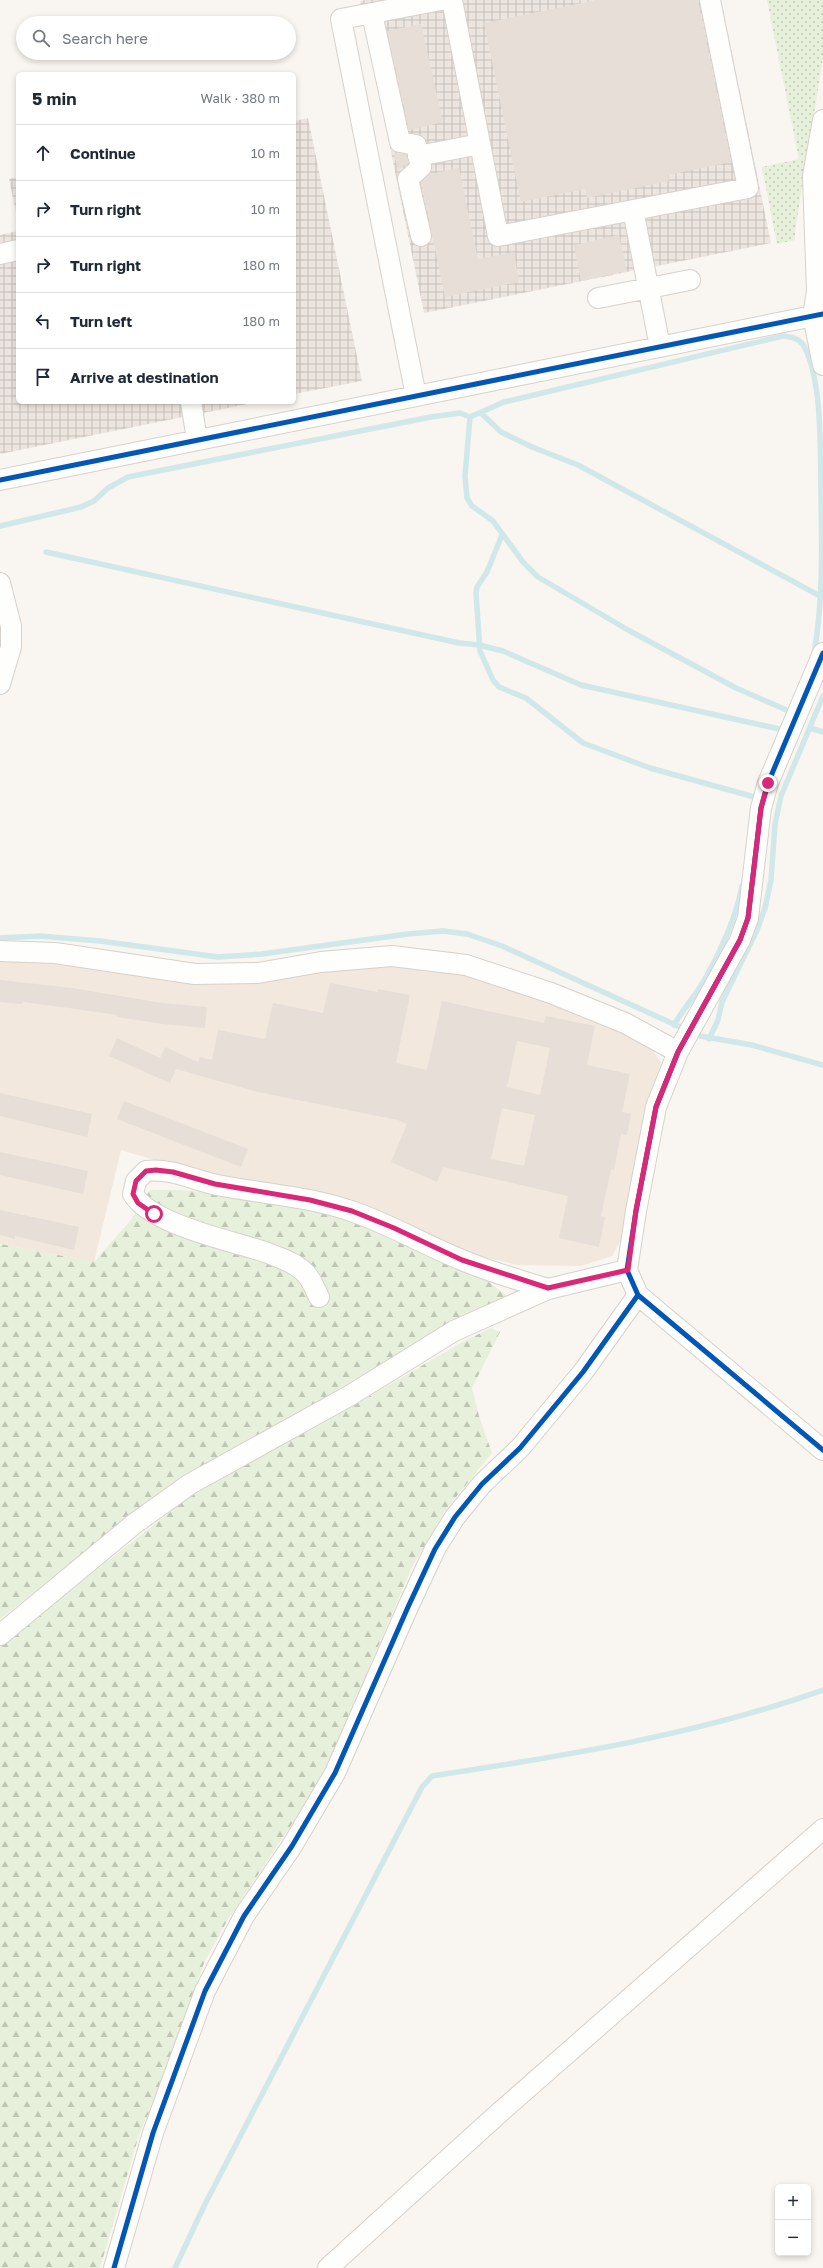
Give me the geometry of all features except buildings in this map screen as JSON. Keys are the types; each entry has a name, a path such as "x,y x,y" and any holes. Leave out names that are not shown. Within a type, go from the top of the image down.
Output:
{"street":[{"path":"416,396 341,19 441,0"},
{"path":"452,0 498,236 748,188 710,0"},
{"path":"372,14 400,142 416,145 421,167 408,179 420,236"},
{"path":"823,120 814,176 818,315 823,365"},
{"path":"418,156 480,144"},
{"path":"633,210 660,347"},
{"path":"0,254 16,250"},
{"path":"598,298 690,280"},
{"path":"0,480 818,315"},
{"path":"191,404 197,440"},
{"path":"0,583 11,626 11,647 0,684"},
{"path":"823,653 768,783 761,808 748,918 740,940 685,1040 656,1107 636,1210 628,1270 638,1296 823,1450"},
{"path":"0,951 55,953 195,974 258,973 321,962 392,956 466,965 551,993 625,1023 685,1040"},
{"path":"319,1297 304,1271 284,1259 190,1229 154,1214 138,1203 133,1194 136,1181 146,1171 156,1170 173,1172 215,1184 310,1200 352,1211 394,1228 462,1260 548,1288"},
{"path":"0,1635 134,1524 190,1484 349,1396 454,1331 548,1288 628,1270"},
{"path":"114,2268 153,2133 205,1991 244,1916 292,1846 335,1773 435,1549 455,1517 482,1484 520,1448 583,1372 638,1296"},
{"path":"328,2268 498,2114 823,1829"}],"shaded area":[{"path":"721,0 771,243 424,313 360,1"},
{"path":"308,118 362,381 296,394 296,121"},
{"path":"16,177 16,212 9,179"},
{"path":"16,231 16,404 247,404 0,454 0,235"},
{"path":"0,957 37,958 196,979 375,965 415,966 473,974 579,1011 625,1033 652,1049 662,1064 649,1107 624,1234 612,1256 581,1266 517,1265 460,1251 121,1150 94,1262 0,1244"}],"green space":[{"path":"767,0 823,0 823,58 795,231 795,240 777,244 762,167 799,159"},
{"path":"150,1190 184,1190 308,1206 362,1223 482,1277 507,1296 445,1325 336,1391 175,1483 0,1619 0,1244 94,1262 130,1221 137,1210 238,1248 321,1286 158,1209 145,1198"},
{"path":"491,1328 500,1332 472,1388 479,1416 492,1453 447,1508 412,1567 327,1766 302,1809 227,1921 204,1963 159,2089 139,2135 100,2268 0,2268 0,1645 210,1481 322,1424 459,1344"}],"waterway":[{"path":"0,526 81,507 94,501 108,488 128,477 431,417 460,413 470,417 504,402 786,336 792,337 804,346 815,379 819,418 822,556 819,615 814,654"},
{"path":"481,413 501,432 532,447 578,465 822,597"},
{"path":"470,417 465,476 467,498 472,506 493,521 523,562 538,577 628,630 736,688 791,712"},
{"path":"502,535 487,572 477,587 476,593 480,651 493,680 499,687 526,698 583,743 650,768 758,798"},
{"path":"46,552 459,643 479,645 503,651 581,685 784,730"},
{"path":"709,1039 718,1020 722,1002 757,930 765,908 771,880 775,824 781,796 823,696"},
{"path":"810,728 823,732"},
{"path":"674,1025 711,969 732,921 742,886"},
{"path":"0,938 40,936 100,941 218,957 262,954 408,934 443,931 467,934 502,946 700,1036 752,1045 823,1065"},
{"path":"175,2268 205,2204 422,1787 432,1776 580,1752 679,1732 727,1720 823,1690"}],"cycle path":[{"path":"0,480 823,314"},
{"path":"823,653 768,783 761,808 748,918 740,940 678,1052 656,1107 636,1211 627,1270 638,1295 823,1450"},
{"path":"114,2268 153,2133 205,1991 244,1916 292,1846 335,1773 435,1549 455,1517 482,1484 520,1448 583,1372 638,1295"}],"route":[{"path":"154,1214 138,1203 133,1194 136,1181 146,1171 156,1170 173,1172 215,1184 310,1200 352,1211 394,1228 462,1260 500,1274 548,1288 628,1270 636,1210 656,1107 672,1064 740,940 748,918 752,900 761,808 768,783"}]}
